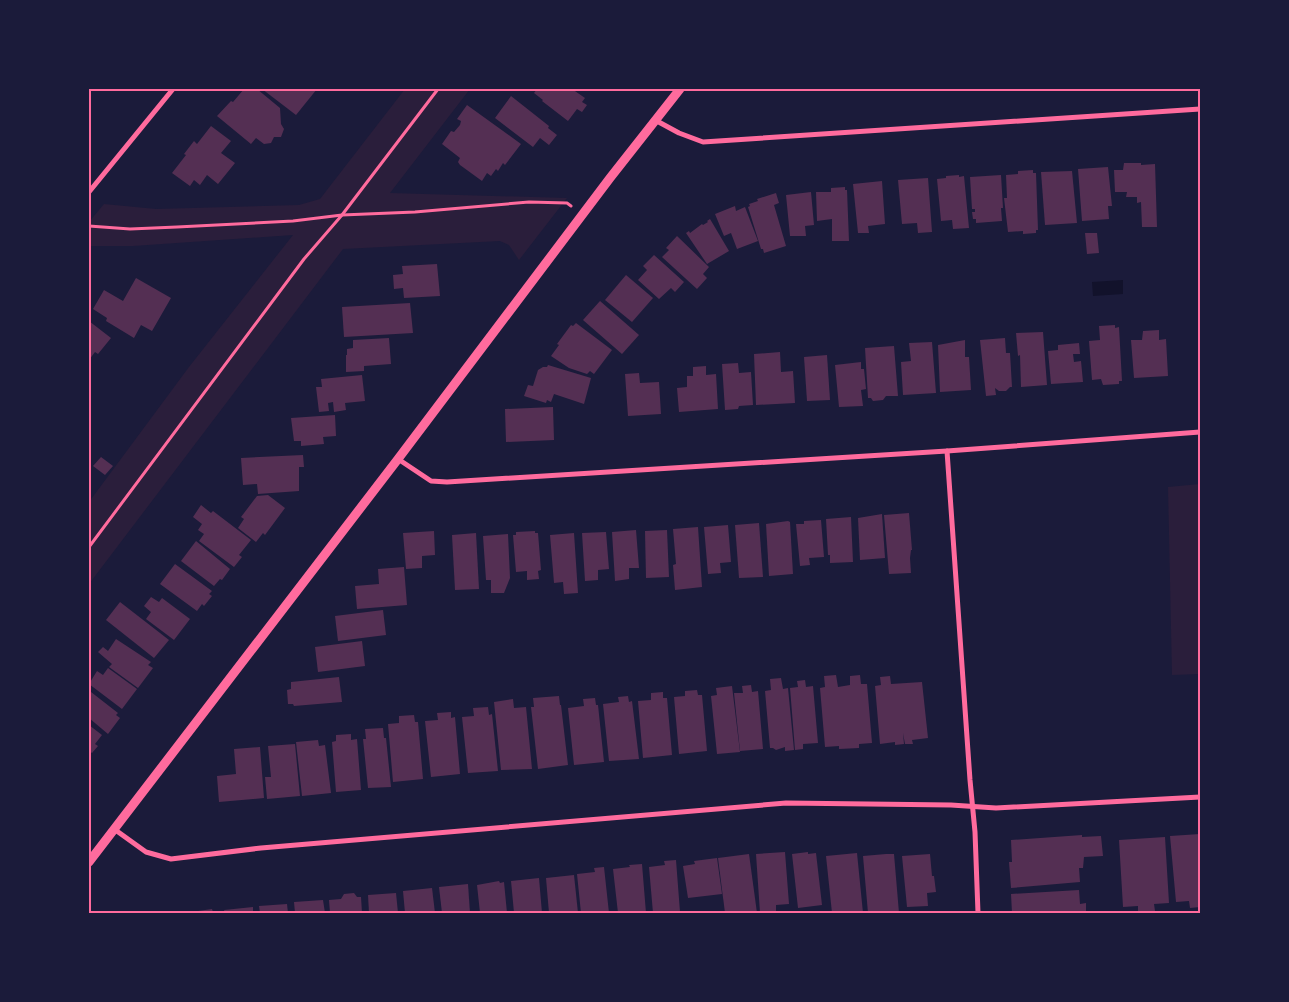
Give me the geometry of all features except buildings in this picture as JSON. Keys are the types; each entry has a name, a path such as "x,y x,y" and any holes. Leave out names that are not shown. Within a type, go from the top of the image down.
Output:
{"street":[{"path":"89,192 173,89"},
{"path":"89,862 398,459 582,214 680,89"},
{"path":"655,120 679,133 703,142 1200,109"},
{"path":"398,459 431,481 447,482 946,452 1200,432"},
{"path":"946,452 973,806 978,913"},
{"path":"114,830 146,852 158,857 171,859 271,847 786,803 996,808 1200,797"}],"path":[{"path":"89,547 304,259 342,215 438,89"},
{"path":"89,226 139,229 293,221 342,215 415,212 529,202 567,203 582,214"}],"shaded area":[{"path":"405,89 470,89 390,193 567,198 519,260 509,245 500,241 343,249 89,584 89,502 189,367 293,235 133,246 89,246 89,222 104,204 156,209 299,205 320,199"},
{"path":"1123,280 1123,294 1093,296 1092,282"},
{"path":"1200,484 1200,674 1172,675 1168,487"}]}
